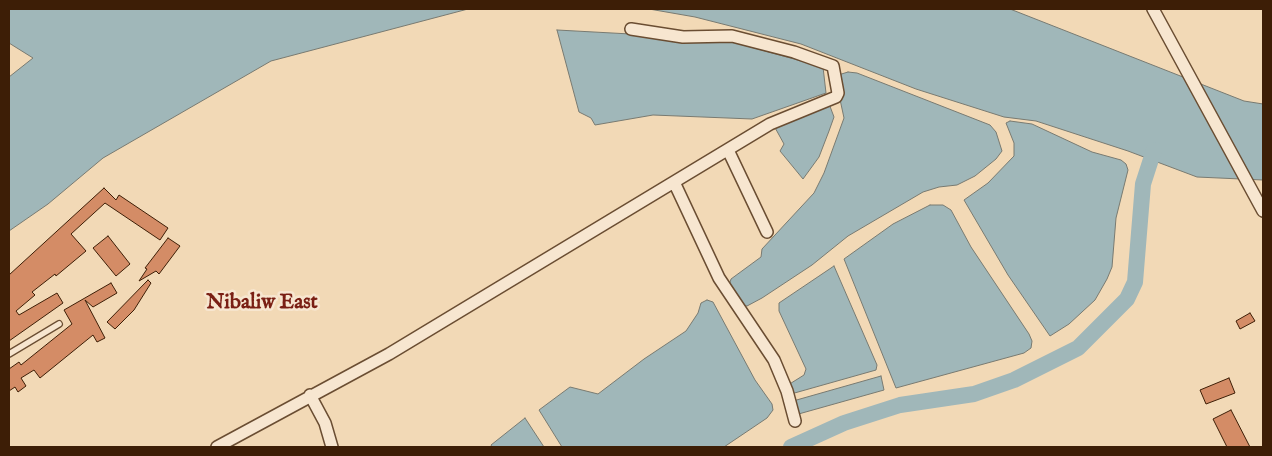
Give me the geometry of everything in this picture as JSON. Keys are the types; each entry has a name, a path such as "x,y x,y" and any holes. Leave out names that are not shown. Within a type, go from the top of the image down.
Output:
{"street":[{"path":"1154,9 1263,211"},
{"path":"217,447 310,395 389,354 770,124 836,97 839,91 833,66 794,52 732,36 682,37 631,29"},
{"path":"728,150 767,232"},
{"path":"674,182 719,278 776,366 795,421"},
{"path":"310,395 325,423 332,447"}],"lane":[{"path":"9,354 59,324"}],"water":[{"path":"9,9 468,9 271,61 103,158 48,204 9,231 9,77 33,58 9,43"},
{"path":"649,9 1010,9 1244,101 1263,104 1263,180 1197,177 1128,151 1036,121 1004,117 916,89 801,44 695,17"},
{"path":"557,30 722,39 823,67 826,93 752,119 653,115 595,125 591,118 579,112"},
{"path":"848,72 857,73 990,125 996,132 1002,151 996,159 975,176 957,185 939,187 923,192 848,236 812,265 762,298 747,306 739,305 729,286 731,279 761,257 762,249 814,193 824,173 844,118 835,76"},
{"path":"828,101 834,117 819,157 803,179 780,151 784,144 773,124"},
{"path":"1010,121 1032,124 1092,152 1121,160 1126,164 1128,170 1116,218 1112,267 1107,279 1095,300 1069,324 1050,336 1008,275 964,200 988,183 1014,156 1014,143 1006,123"},
{"path":"930,205 943,205 951,210 971,247 1029,334 1032,341 1031,348 1024,353 896,388 844,259 893,224"},
{"path":"834,266 877,365 876,370 791,394 788,385 804,375 806,369 779,311 779,303"},
{"path":"707,300 713,302 755,380 772,404 773,410 767,418 724,447 562,447 539,410 570,387 598,394 644,359 686,331 698,313 701,303"},
{"path":"881,376 884,390 795,415 785,407 786,403"},
{"path":"525,418 544,447 492,447 491,445"}],"building":[{"path":"104,188 116,200 119,195 168,228 160,240 105,203 71,234 86,251 56,276 55,274 32,292 35,295 16,311 19,315 57,293 63,303 9,341 9,275"},
{"path":"108,236 130,264 116,276 93,248"},
{"path":"168,238 180,246 159,274 156,271 139,281 147,269 145,268"},
{"path":"148,280 151,283 134,310 115,329 107,322"},
{"path":"111,283 117,293 93,307 85,300 105,338 97,342 93,335 40,378 34,370 21,378 26,386 18,392 15,387 9,391 9,369 19,362 21,365 72,324 64,310"},
{"path":"1250,313 1255,321 1240,329 1236,321"},
{"path":"1229,378 1235,393 1206,404 1200,390"},
{"path":"1231,410 1250,447 1227,447 1213,419"}],"waterway":[{"path":"791,447 844,423 900,405 974,394 1014,380 1078,348 1127,299 1135,282 1143,184 1154,150"}],"district":[{"name":"Nibaliw East","path":"262,304"}]}
